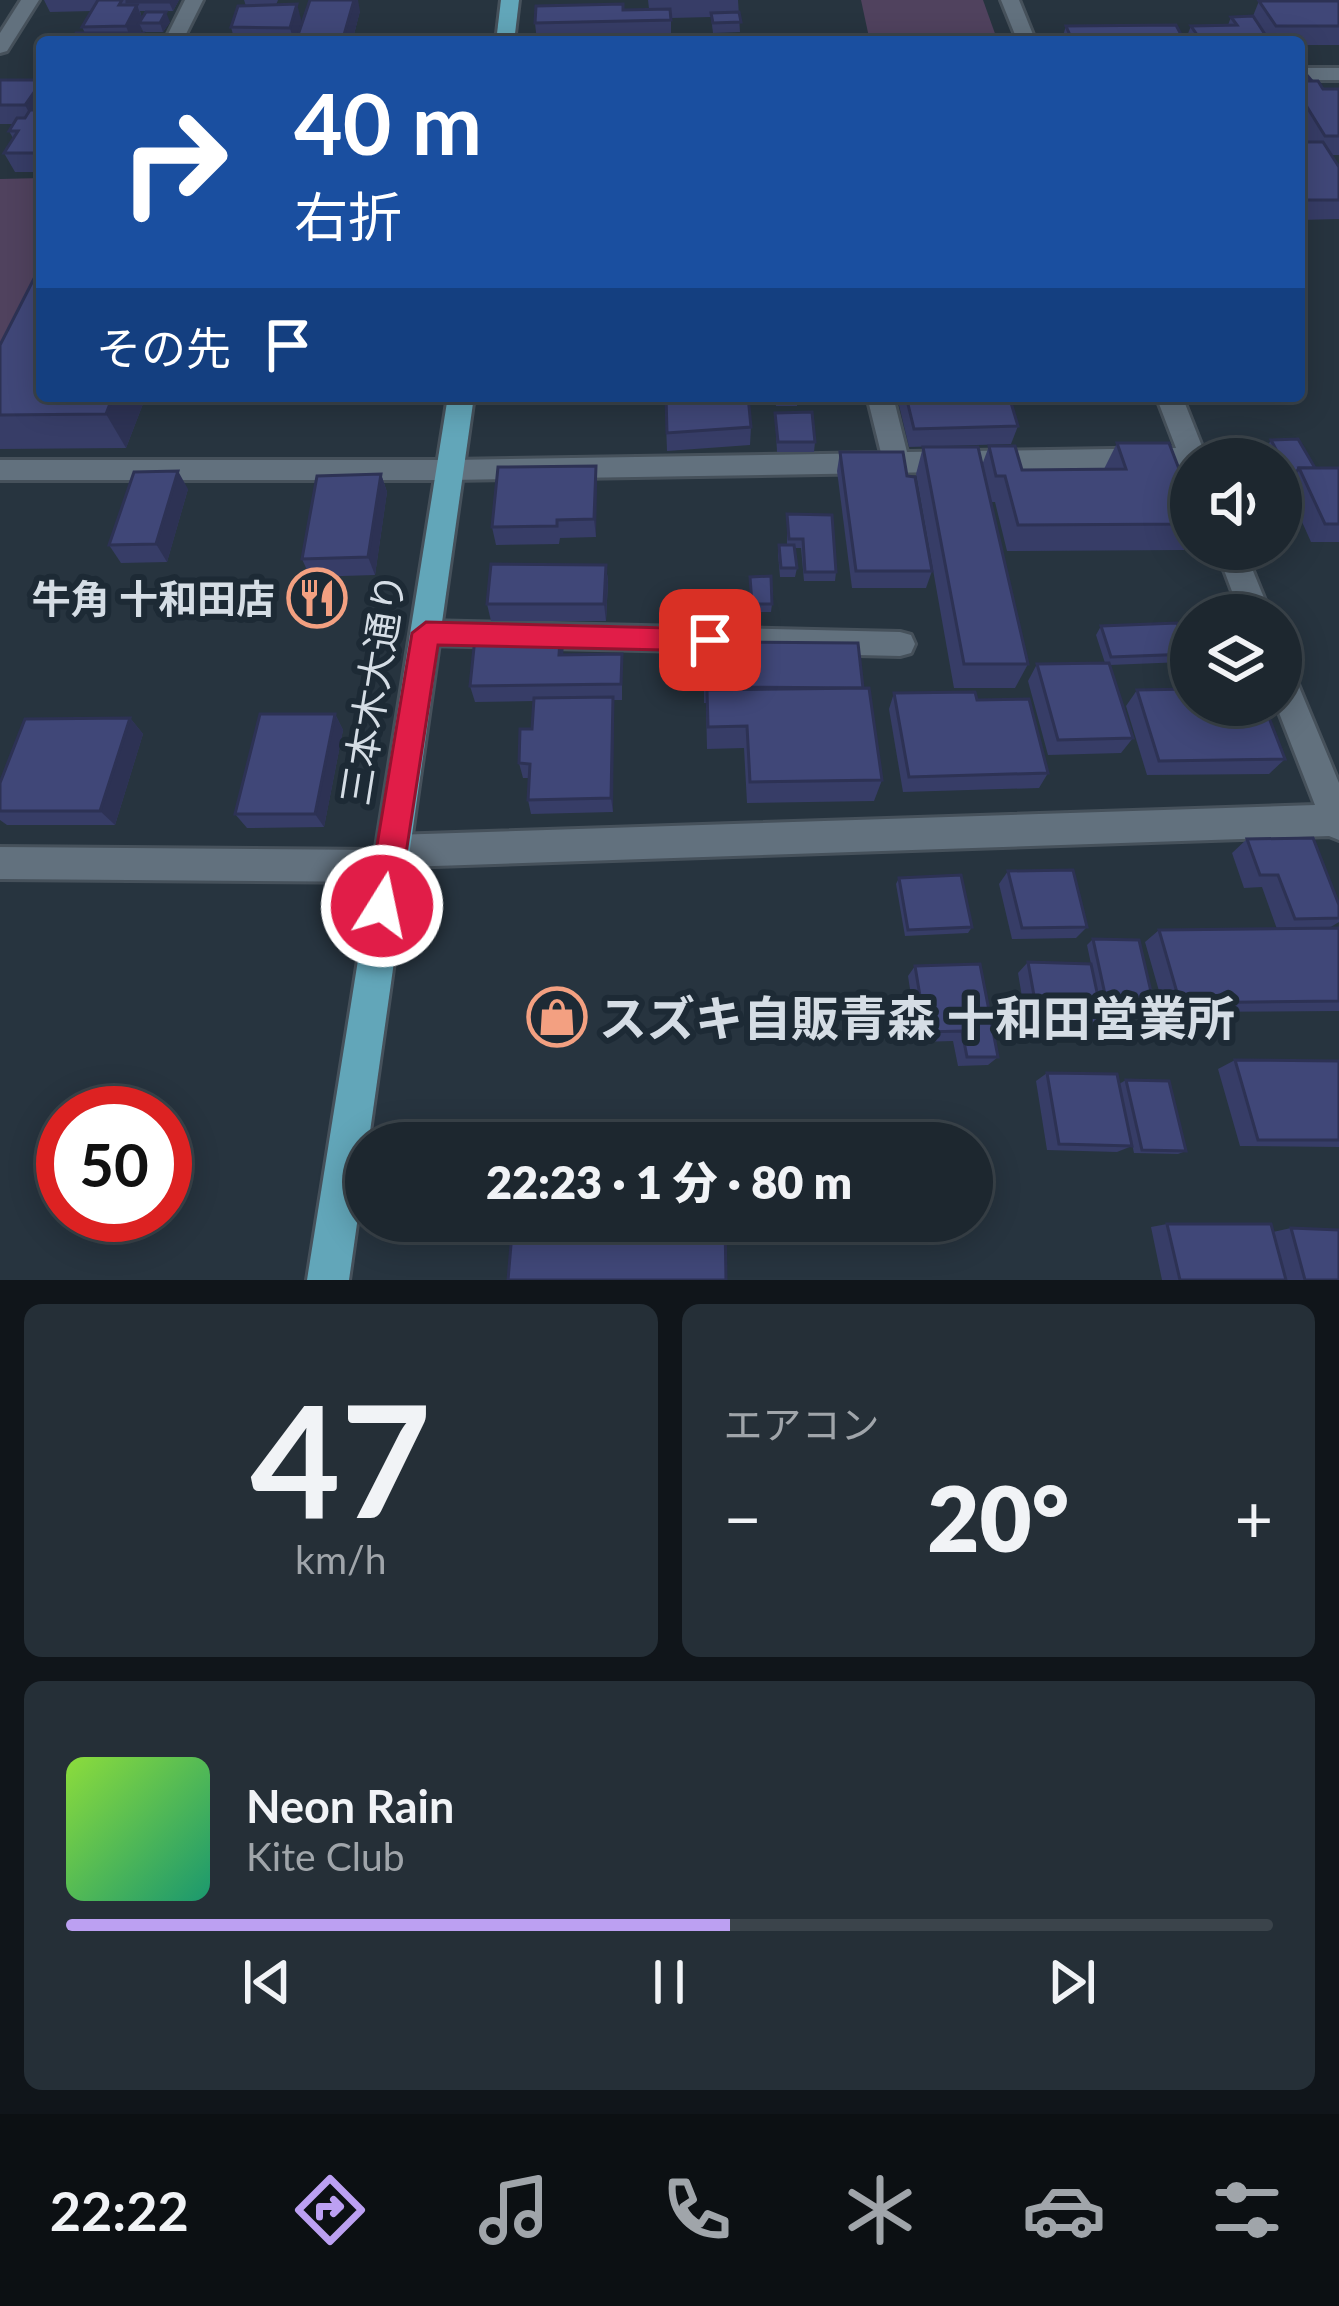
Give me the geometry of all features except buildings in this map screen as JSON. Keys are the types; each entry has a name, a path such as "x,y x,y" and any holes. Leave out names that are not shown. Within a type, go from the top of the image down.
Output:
{"main road":[{"path":"506,36 510,0"},
{"name":"三本木大通り","path":"328,1280 459,402"}],"street":[{"path":"4,36 30,0"},
{"path":"176,36 194,0"},
{"path":"1010,0 1025,36"},
{"path":"1305,74 1338,76"},
{"path":"881,402 896,462"},
{"path":"1171,402 1186,438"},
{"path":"0,470 451,470 1170,458"},
{"path":"426,633 900,644"},
{"path":"0,863 390,859 1338,822 1300,726"}],"shaded area":[{"path":"861,0 983,0 996,36 869,36"},
{"path":"36,178 36,284 0,351 0,179"}],"place":[{"name":"牛角 十和田店","path":"317,598"},
{"name":"スズキ自販青森 十和田営業所","path":"557,1017"}],"route":[{"path":"382,906 426,633 710,640"}]}
